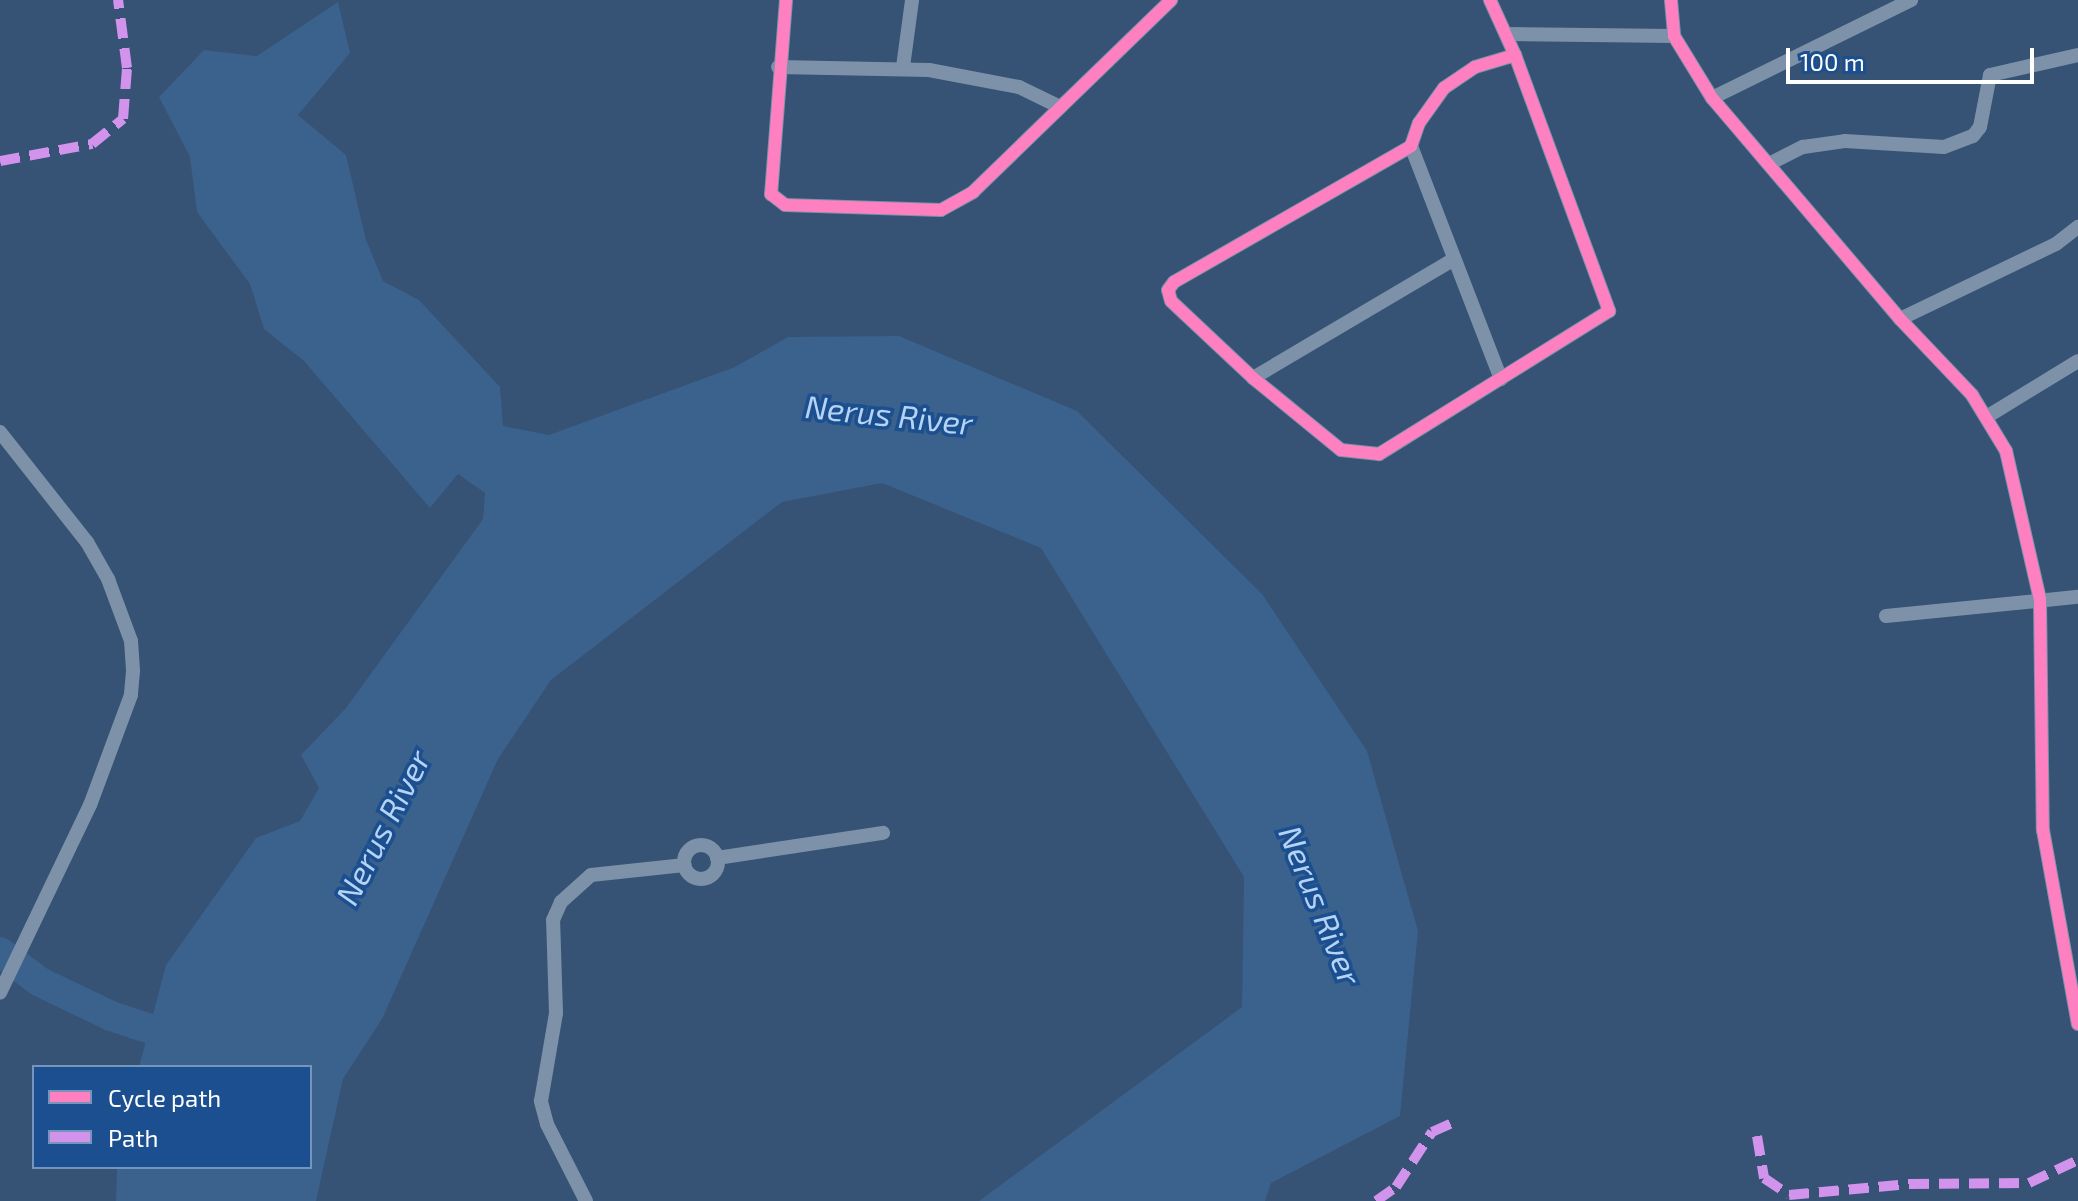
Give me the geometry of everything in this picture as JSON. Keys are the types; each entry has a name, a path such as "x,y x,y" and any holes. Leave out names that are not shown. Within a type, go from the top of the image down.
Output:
{"street":[{"path":"786,0 768,187 785,205 950,208 1171,0"},
{"path":"903,67 912,0"},
{"path":"1490,0 1515,55 1609,307 1605,317 1367,457 1341,450 1253,378 1171,301 1169,288 1411,146 1424,113 1444,88 1475,67 1515,55"},
{"path":"1671,0 1674,36 1712,98 1900,319 1988,416 2006,451 2040,599 2043,830 2078,1024"},
{"path":"1712,98 1911,0"},
{"path":"1506,34 1674,36"},
{"path":"1769,164 1803,147 1845,141 1944,147 1973,136 1980,127 1990,75 2078,55"},
{"path":"778,67 903,67 1019,87 1060,107"},
{"path":"1411,146 1501,379"},
{"path":"1900,319 2056,244 2078,227"},
{"path":"1253,378 1454,259"},
{"path":"1988,416 2078,361"},
{"path":"0,432 87,542 108,579 131,641 131,695 37,922 2,989"},
{"path":"1886,616 2078,597"},
{"path":"717,858 883,833"},
{"path":"694,846 711,848 717,858 714,872 705,878 694,877 684,865 694,846"},
{"path":"586,1201 553,1138 541,1101 556,1013 553,920 561,902 591,875 684,865"}],"water":[{"name":"Nerus River","path":"338,2 350,53 298,115 346,155 366,240 383,281 419,300 500,387 503,426 549,435 735,367 788,337 899,336 1077,411 1262,594 1367,751 1418,931 1400,1116 1271,1183 1265,1201 979,1201 1242,1007 1244,877 1041,548 882,483 782,502 551,680 498,759 382,1019 343,1079 316,1201 116,1201 117,1169 312,1169 312,1065 140,1065 166,965 256,838 300,821 319,788 301,755 346,708 483,519 485,493 458,474 430,508 304,361 264,329 250,284 197,212 190,157 159,97 204,50 257,56"}],"waterway":[{"path":"0,952 40,982 111,1016 259,1065"}],"marked path":[{"path":"0,161 92,144 123,119 127,68 118,0"},
{"path":"1376,1201 1396,1187 1432,1132 1457,1121"},
{"path":"1757,1136 1764,1178 1789,1195 1909,1184 2029,1183 2078,1160"}],"cycle path":[{"path":"786,0 771,194 785,205 941,210 973,192 1171,0"},
{"path":"1490,0 1515,55 1609,311 1379,454 1341,450 1253,378 1171,301 1168,290 1174,282 1411,146 1419,123 1444,88 1475,67 1515,55"},
{"path":"1671,0 1674,36 1712,98 1900,319 1972,395 2006,451 2040,599 2043,830 2078,1024"}]}
